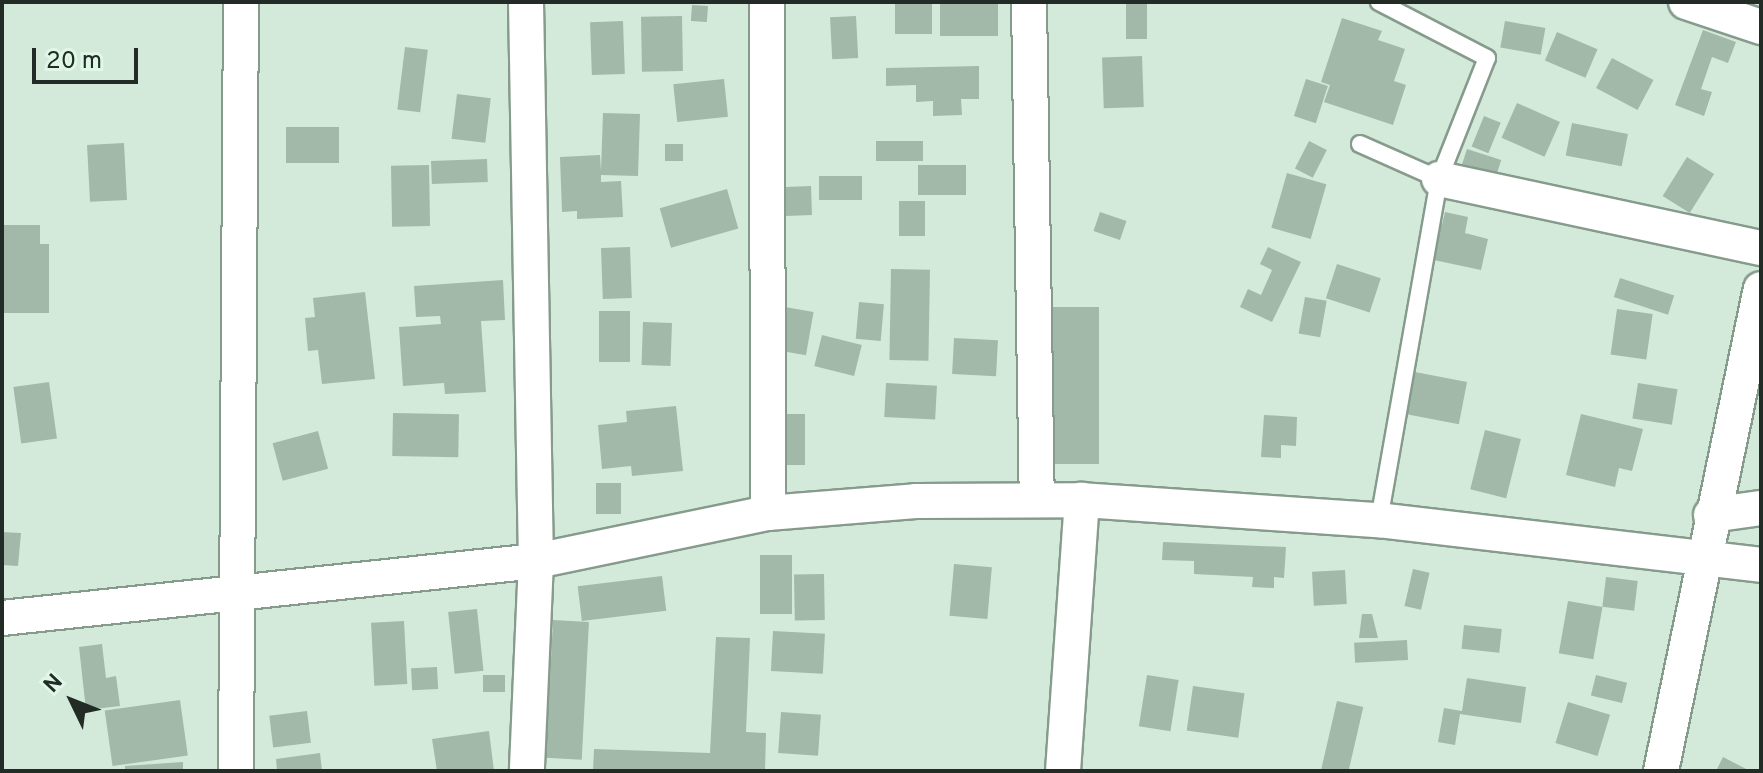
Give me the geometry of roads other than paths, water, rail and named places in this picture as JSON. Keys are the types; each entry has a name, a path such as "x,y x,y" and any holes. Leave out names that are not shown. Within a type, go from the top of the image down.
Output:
{"street":[{"path":"236,771 241,589 241,2"},
{"path":"526,2 536,561 527,771"},
{"path":"767,2 768,513"},
{"path":"1029,2 1037,499"},
{"path":"1686,2 1761,27"},
{"path":"1439,179 1761,248"},
{"path":"1661,771 1711,515 1761,289"},
{"path":"2,618 241,589 536,561 768,513 1037,499 1379,520 1703,555 1761,565"},
{"path":"1063,771 1082,500"},
{"path":"1711,515 1761,508"}],"lane":[{"path":"1379,2 1487,58 1439,179 1379,520"},
{"path":"1360,144 1439,179"}]}
